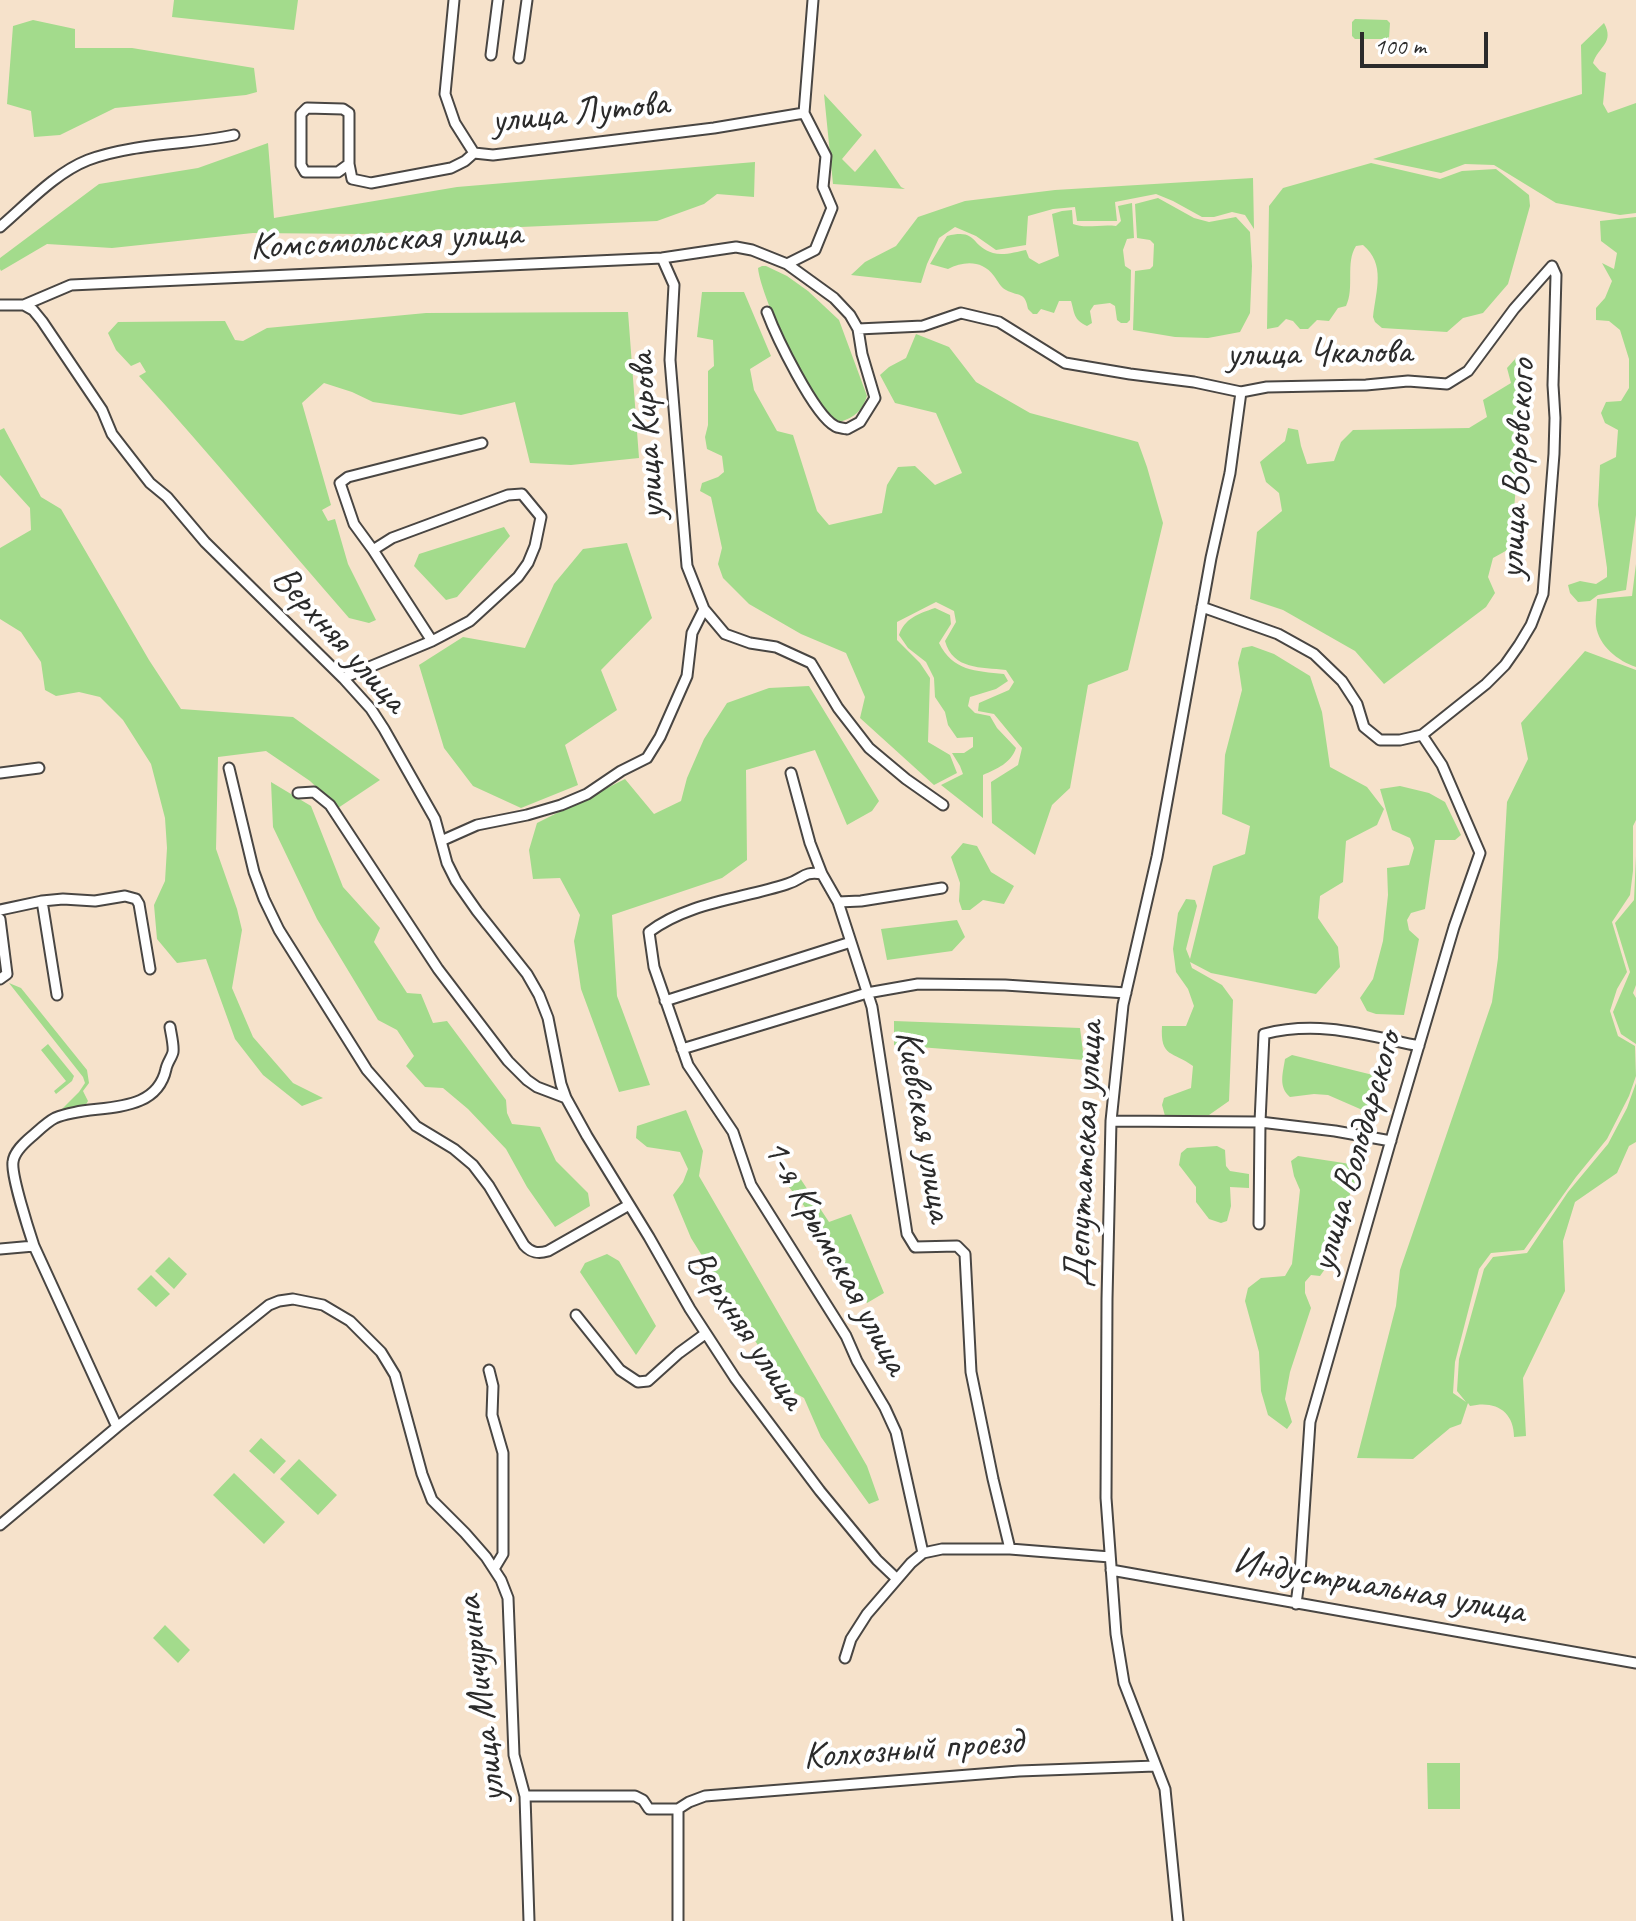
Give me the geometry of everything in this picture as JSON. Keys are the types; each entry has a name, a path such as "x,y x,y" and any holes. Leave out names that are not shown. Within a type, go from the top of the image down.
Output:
{"street":[{"name":"улица Лутова","path":"454,0 445,94 455,123 474,153 493,155 714,128 804,113"},
{"path":"491,55 498,0"},
{"path":"519,58 527,0"},
{"path":"767,312 812,401 833,426 847,429 860,422 875,398 858,329 834,298 787,264 815,250 832,208 823,187 826,156 804,113 813,0"},
{"path":"349,164 338,172 305,172 301,165 301,114 307,108 343,109 349,113 352,179 371,183 451,168 474,153"},
{"path":"0,227 62,174 88,160 141,147 234,135"},
{"name":"Комсомольская улица","path":"24,305 71,285 662,258 736,247 787,264"},
{"name":"улица Кирова","path":"662,258 674,285 670,360 687,566 704,609 725,634 750,643 776,647 811,663 838,708 869,748 943,805"},
{"name":"улица Чкалова","path":"858,329 923,326 961,313 999,322 1065,363 1241,392 1267,387 1408,381 1447,384 1468,371 1514,309 1552,266"},
{"name":"улица Воровского","path":"1422,735 1505,665 1531,625 1543,594 1555,418 1556,275 1552,266"},
{"path":"0,305 24,305"},
{"name":"Верхняя улица","path":"24,305 42,321 102,410 112,434 150,483 371,709 435,819 447,863 456,881 527,974 539,995 548,1018 566,1098 705,1334 820,1491 877,1560 897,1579"},
{"name":"Депутатская улица","path":"1178,1921 1165,1789 1124,1683 1116,1634 1106,1487 1111,1121 1126,993 1157,857 1211,558 1230,473 1241,392"},
{"path":"432,641 354,524 340,483 348,477 482,443"},
{"path":"343,678 432,641 470,621 518,577 528,563 541,517 522,494 508,495 392,538 373,550"},
{"path":"1202,607 1278,634 1314,654 1342,681 1357,704 1364,727 1376,738 1388,741 1422,735"},
{"path":"441,841 477,825 561,805 587,794 647,758 660,737 687,676 692,633 704,609"},
{"name":"улица Володарского","path":"1296,1604 1310,1422 1454,927 1480,853 1442,765 1422,735"},
{"path":"0,773 39,768"},
{"path":"229,768 254,872 279,930 367,1070 416,1126 454,1149 473,1165 524,1245 532,1252 548,1251 629,1205"},
{"name":"Киевская улица","path":"791,773 810,843 822,874 838,902 872,1007 907,1234 915,1247 957,1246 965,1254 971,1372 1010,1549"},
{"path":"298,793 314,792 330,805 438,969 517,1071 537,1087 566,1098"},
{"name":"1-я Крымская улица","path":"822,874 810,872 791,883 686,911 660,923 649,932 654,967 688,1065 733,1132 751,1185 846,1336 885,1408 896,1432 923,1553"},
{"path":"838,902 942,888"},
{"path":"0,910 63,899 95,901 125,896 136,899 150,969"},
{"path":"42,901 57,995"},
{"path":"0,919 7,974 0,979"},
{"path":"665,1001 851,942"},
{"path":"682,1049 867,993 918,984 1005,985 1126,993"},
{"path":"117,1427 34,1246 12,1165 29,1138 55,1119 135,1103 159,1087 173,1052 170,1027"},
{"path":"1259,1224 1264,1034 1281,1030 1339,1029 1419,1046"},
{"path":"1111,1121 1260,1122 1391,1141"},
{"path":"0,1249 34,1246"},
{"name":"улица Мичурина","path":"0,1525 269,1305 293,1299 323,1305 350,1321 391,1366 429,1495 435,1506 465,1533 494,1569 509,1602 514,1755 525,1796 529,1921"},
{"path":"576,1315 620,1370 638,1382 648,1381 705,1334"},
{"path":"489,1370 493,1386 492,1415 503,1453 503,1554 494,1569"},
{"path":"845,1658 851,1639 867,1614 923,1553 942,1549 1010,1549 1110,1557"},
{"name":"Индустриальная улица","path":"1111,1570 1636,1663"},
{"name":"Колхозный проезд","path":"678,1809 705,1796 1019,1771 1155,1766"},
{"path":"525,1796 635,1796 643,1800 649,1809 678,1809 678,1921"}],"green space":[{"path":"174,0 298,0 294,30 172,17"},
{"path":"1355,19 1387,20 1390,23 1389,38 1355,39 1352,36 1352,22"},
{"path":"33,20 75,29 75,48 132,48 254,68 257,92 115,108 60,135 34,137 31,111 7,104 13,26"},
{"path":"1604,23 1607,40 1593,63 1606,73 1603,104 1608,113 1636,103 1636,213 1620,215 1556,203 1494,165 1465,164 1441,173 1373,159 1582,94 1581,45"},
{"path":"824,94 862,135 842,159 855,172 875,149 905,189 833,184"},
{"path":"268,143 274,218 457,187 755,162 754,197 717,194 704,204 657,221 362,234 253,233 112,248 47,244 0,269 0,258 99,184 198,168"},
{"path":"1371,163 1440,179 1462,171 1496,169 1529,195 1530,206 1508,284 1483,313 1463,318 1447,332 1382,328 1373,317 1378,278 1375,260 1363,245 1356,246 1351,260 1346,306 1338,308 1329,321 1317,320 1308,329 1300,329 1293,321 1286,319 1278,327 1267,329 1269,206 1283,188"},
{"path":"1253,178 1254,229 1245,215 1232,212 1202,217 1156,194 1115,202 1117,221 1077,221 1075,207 1028,216 1026,245 996,250 976,236 955,227 939,238 921,283 851,275 865,262 896,246 918,217 965,201 1055,190"},
{"path":"1158,198 1194,218 1209,222 1236,217 1250,232 1250,313 1240,332 1208,338 1175,337 1133,330 1135,271 1153,266 1154,244 1150,240 1137,238 1135,204"},
{"path":"1132,203 1134,238 1127,239 1123,250 1125,266 1131,270 1130,320 1127,323 1117,320 1115,306 1110,303 1094,305 1090,311 1092,323 1087,326 1077,318 1071,301 1059,301 1054,313 1041,309 1033,314 1023,297 1004,289 984,267 966,263 948,269 930,264 947,236 964,234 993,253 1026,250 1029,258 1039,264 1059,256 1052,214 1072,210 1073,224 1116,226 1121,221 1118,206"},
{"path":"1636,217 1636,515 1626,590 1578,602 1568,585 1580,581 1596,584 1607,577 1598,505 1600,465 1616,457 1618,430 1605,423 1601,413 1606,402 1621,401 1629,388 1629,359 1620,330 1609,321 1596,320 1596,308 1605,298 1612,281 1602,263 1614,269 1617,253 1601,241 1600,221"},
{"path":"762,266 787,276 839,320 867,396 860,410 850,418 840,422 829,413 803,375 768,303 758,268"},
{"path":"702,292 744,292 771,356 750,369 754,390 777,431 793,435 817,511 829,525 882,513 887,485 898,467 915,466 935,485 962,473 936,413 895,403 880,375 906,358 916,334 949,347 976,382 1030,413 1138,442 1163,523 1128,670 1088,685 1070,788 1052,805 1035,855 992,823 991,782 1018,765 1022,748 994,714 978,711 979,703 1009,690 1014,682 1006,670 969,665 954,657 945,641 956,622 954,611 936,602 897,622 897,640 930,678 928,742 950,755 957,773 934,785 860,718 865,697 846,653 801,634 749,604 723,578 718,564 722,548 711,497 700,491 702,483 724,472 722,456 707,449 705,437 708,425 708,371 714,366 713,340 697,337"},
{"path":"628,312 639,458 571,465 530,463 515,402 461,415 373,402 324,383 302,403 331,505 322,510 328,521 335,519 348,564 376,620 369,623 349,618 139,376 146,372 140,362 131,366 116,350 108,333 118,322 225,321 235,340 243,341 267,328 426,313"},
{"path":"1516,358 1526,358 1511,548 1493,558 1488,577 1495,593 1486,607 1384,684 1355,651 1283,610 1250,599 1257,532 1282,511 1279,493 1266,482 1260,462 1285,441 1288,428 1298,430 1307,464 1334,461 1341,442 1353,430 1469,428 1487,417 1483,400 1511,383 1507,368"},
{"path":"4,428 41,497 61,509 181,709 293,717 380,780 338,808 310,781 266,751 218,757 216,849 242,930 232,988 253,1037 293,1083 323,1098 302,1106 263,1075 235,1039 206,959 177,963 157,939 154,905 165,881 167,848 165,818 151,764 123,720 100,697 79,692 56,696 45,690 41,662 21,632 0,619 0,548 31,530 30,508 0,475 0,430"},
{"path":"504,527 510,536 457,597 446,600 414,566 419,554"},
{"path":"627,543 652,618 601,670 617,710 565,745 578,785 521,808 473,786 444,748 419,665 463,637 525,648 554,584 583,549"},
{"path":"1636,564 1636,667 1616,657 1605,646 1596,620 1597,599 1632,596"},
{"path":"935,608 950,615 951,624 939,643 951,659 966,668 1004,674 1008,681 996,689 970,697 968,706 975,713 990,716 1016,748 1007,762 983,775 983,818 941,785 963,774 952,753 964,753 973,747 973,737 957,738 935,697 934,678 926,662 908,648 899,635 909,621"},
{"path":"1252,646 1274,654 1310,676 1322,712 1330,767 1367,787 1384,809 1377,825 1346,841 1343,882 1320,896 1318,918 1338,947 1340,967 1316,994 1211,973 1190,962 1192,968 1222,985 1233,1000 1229,1101 1209,1115 1165,1116 1164,1098 1191,1088 1193,1066 1169,1052 1162,1036 1162,1026 1186,1026 1194,1006 1188,989 1176,972 1173,949 1178,913 1186,899 1195,900 1197,906 1186,949 1190,959 1213,866 1245,854 1250,826 1222,814 1225,755 1242,690 1238,663 1242,648"},
{"path":"1585,651 1636,670 1633,871 1630,895 1612,922 1627,972 1610,1011 1618,1036 1635,1046 1636,1076 1607,1139 1524,1250 1491,1253 1479,1269 1455,1362 1453,1393 1466,1402 1457,1391 1459,1359 1484,1269 1493,1257 1527,1253 1568,1192 1608,1144 1636,1083 1636,1142 1629,1146 1617,1173 1575,1202 1563,1241 1565,1291 1523,1378 1526,1436 1514,1437 1511,1420 1495,1406 1470,1406 1468,1403 1461,1424 1450,1428 1413,1459 1357,1458 1396,1306 1400,1270 1492,1002 1498,958 1507,802 1528,759 1521,723"},
{"path":"809,686 879,801 872,811 847,825 815,750 746,770 747,860 722,878 612,915 617,996 650,1085 619,1092 581,989 574,941 580,915 560,878 533,879 529,850 537,823 625,779 654,814 681,801 704,739 727,703 769,688"},
{"path":"271,782 311,806 343,887 380,928 374,942 407,993 421,994 433,1023 447,1021 506,1100 512,1124 540,1127 556,1161 588,1193 590,1206 555,1227 527,1187 506,1149 443,1088 425,1087 406,1066 414,1056 397,1030 378,1020 317,919 273,827"},
{"path":"1400,786 1429,793 1445,802 1461,835 1455,840 1435,840 1425,909 1411,913 1407,920 1409,930 1419,939 1404,1015 1376,1014 1367,1011 1360,998 1373,979 1383,941 1388,895 1387,868 1409,865 1414,848 1410,838 1392,830 1380,789"},
{"path":"963,843 977,846 991,872 1014,886 1004,904 983,900 970,910 962,910 960,883 951,857"},
{"path":"1636,856 1636,985 1633,993 1636,998 1636,1044 1621,1034 1613,1012 1630,972 1615,923 1634,900"},
{"path":"957,920 965,937 952,951 887,960 881,929"},
{"path":"9,983 21,988 87,1070 89,1083 83,1091 88,1101 85,1106 58,1113 79,1092 85,1083 83,1077"},
{"path":"894,1021 1080,1028 1084,1060 894,1045"},
{"path":"48,1044 74,1076 56,1094 54,1091 66,1081 41,1050"},
{"path":"1292,1055 1373,1075 1379,1090 1375,1104 1367,1112 1328,1095 1290,1097 1282,1080 1285,1059"},
{"path":"686,1110 703,1151 699,1176 867,1466 879,1500 869,1504 821,1437 804,1398 784,1387 691,1238 673,1195 688,1169 680,1152 647,1147 636,1138 637,1126"},
{"path":"1217,1146 1225,1150 1226,1166 1230,1171 1249,1174 1249,1188 1230,1187 1231,1206 1227,1221 1221,1223 1209,1219 1196,1202 1196,1187 1179,1165 1181,1153 1187,1148"},
{"path":"1298,1156 1357,1165 1360,1171 1343,1211 1327,1266 1320,1276 1311,1275 1305,1282 1305,1293 1311,1308 1290,1372 1285,1399 1292,1422 1287,1429 1268,1415 1261,1391 1259,1352 1245,1301 1248,1288 1261,1278 1285,1276 1292,1264 1300,1190 1291,1161"},
{"path":"794,1169 829,1222 851,1214 884,1293 867,1303 816,1221 781,1177"},
{"path":"607,1254 619,1261 656,1326 636,1355 580,1272 585,1263"},
{"path":"169,1257 187,1274 174,1289 155,1271"},
{"path":"151,1275 170,1294 156,1307 137,1289"},
{"path":"261,1438 286,1461 274,1474 249,1451"},
{"path":"299,1459 337,1495 318,1515 280,1479"},
{"path":"234,1473 285,1522 264,1544 213,1495"},
{"path":"165,1625 190,1650 178,1663 153,1638"},
{"path":"1427,1763 1460,1763 1460,1809 1428,1809"}]}
